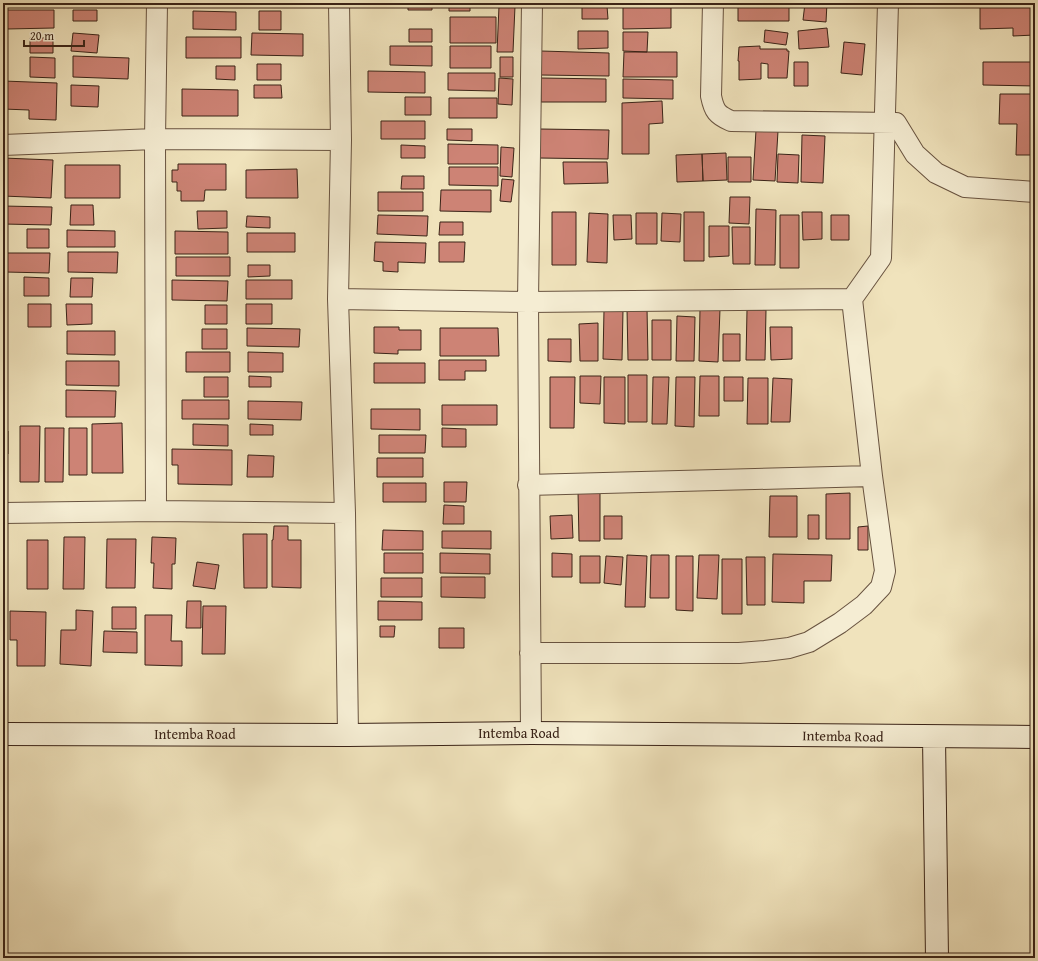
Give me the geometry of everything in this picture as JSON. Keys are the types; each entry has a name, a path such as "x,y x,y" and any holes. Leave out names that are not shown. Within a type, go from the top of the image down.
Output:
{"street":[{"path":"156,511 157,3"},
{"path":"339,3 340,140 338,299 345,513 348,735"},
{"path":"531,733 528,485 528,302 532,3"},
{"path":"713,3 711,96 713,108 721,116 731,121 896,123 914,154 936,173 965,187 1035,192"},
{"path":"530,653 739,653 789,648 808,642 840,623 864,605 881,587 885,571 872,476 852,299 880,258 888,3"},
{"path":"3,146 156,140 340,140"},
{"path":"338,299 528,302 852,299"},
{"path":"528,485 872,476"},
{"path":"3,513 156,511 345,513"},
{"name":"Intemba Road","path":"3,734 348,735 531,733 1035,737"},
{"path":"934,737 937,958"}],"building":[{"path":"74,3 99,3 99,5 74,5"},
{"path":"256,3 319,3 319,6 256,6"},
{"path":"408,3 432,3 432,10 408,10"},
{"path":"449,3 470,3 470,11 449,11"},
{"path":"738,3 789,3 789,21 738,21"},
{"path":"805,3 827,3 826,22 803,20"},
{"path":"980,3 1035,3 1035,35 1013,36 1013,28 980,29"},
{"path":"499,6 515,6 513,52 497,52"},
{"path":"607,6 608,19 582,19 582,7"},
{"path":"623,7 671,7 671,28 623,29"},
{"path":"7,10 54,10 54,28 7,29"},
{"path":"73,10 97,10 97,21 73,21"},
{"path":"193,11 236,12 236,30 193,29"},
{"path":"259,11 281,11 281,30 259,30"},
{"path":"450,17 496,17 496,43 450,43"},
{"path":"827,28 829,47 799,49 798,31"},
{"path":"409,29 432,29 432,42 409,42"},
{"path":"765,30 788,33 786,45 764,42"},
{"path":"578,31 608,31 608,48 578,49"},
{"path":"623,32 648,32 647,52 623,51"},
{"path":"73,33 99,35 97,53 71,51"},
{"path":"252,33 303,34 303,56 251,55"},
{"path":"186,37 241,37 241,58 186,58"},
{"path":"30,38 53,38 53,53 30,53"},
{"path":"844,42 865,44 862,75 841,73"},
{"path":"390,46 432,46 432,66 390,65"},
{"path":"450,46 491,46 491,68 450,68"},
{"path":"760,46 760,49 787,49 787,51 789,51 787,78 768,78 768,64 761,63 761,79 739,80 739,47"},
{"path":"541,51 609,53 609,76 541,75"},
{"path":"624,52 677,52 677,77 623,77"},
{"path":"73,56 129,58 128,79 73,77"},
{"path":"30,57 55,58 55,78 30,77"},
{"path":"500,57 513,57 513,77 500,77"},
{"path":"794,62 808,62 808,86 794,86"},
{"path":"983,62 1035,62 1035,86 983,85"},
{"path":"257,64 281,64 281,80 257,80"},
{"path":"216,66 235,66 235,80 216,79"},
{"path":"368,71 425,72 425,93 368,92"},
{"path":"448,73 495,73 495,91 448,90"},
{"path":"499,78 513,79 512,105 498,104"},
{"path":"541,78 606,79 606,102 541,102"},
{"path":"623,79 673,80 673,99 623,98"},
{"path":"3,81 57,83 56,120 29,119 29,110 3,109"},
{"path":"71,85 99,86 98,107 71,106"},
{"path":"254,85 281,85 282,98 254,98"},
{"path":"182,89 238,90 238,116 182,116"},
{"path":"1000,94 1035,94 1035,155 1016,155 1017,124 999,124"},
{"path":"405,97 431,97 431,115 405,115"},
{"path":"449,98 497,98 497,118 449,118"},
{"path":"662,101 663,123 649,124 649,154 622,154 622,103"},
{"path":"381,121 425,121 425,139 381,139"},
{"path":"447,129 472,129 472,141 447,140"},
{"path":"540,129 609,130 608,159 539,158"},
{"path":"756,130 778,131 775,181 753,180"},
{"path":"802,135 825,136 823,183 801,182"},
{"path":"448,144 498,145 498,164 448,164"},
{"path":"401,145 425,146 425,158 401,158"},
{"path":"501,147 514,148 512,177 500,176"},
{"path":"726,153 727,180 703,181 702,154"},
{"path":"702,154 703,181 677,182 676,155"},
{"path":"778,154 799,155 798,183 777,182"},
{"path":"728,157 751,157 751,182 728,182"},
{"path":"3,158 53,160 51,198 3,196"},
{"path":"563,162 607,162 608,183 564,184"},
{"path":"178,164 226,164 226,190 205,190 204,201 181,201 181,191 177,191 177,182 172,182 172,170 178,170"},
{"path":"65,165 120,165 120,198 65,198"},
{"path":"449,167 498,167 498,186 449,185"},
{"path":"297,169 298,198 246,198 246,170"},
{"path":"402,176 424,176 424,189 401,189"},
{"path":"502,179 514,180 511,202 500,201"},
{"path":"441,190 491,190 491,212 440,211"},
{"path":"378,192 423,192 423,211 378,211"},
{"path":"730,197 750,197 749,224 729,223"},
{"path":"71,205 93,205 94,225 70,225"},
{"path":"3,206 52,207 51,225 3,224"},
{"path":"756,209 776,210 775,265 755,265"},
{"path":"197,211 227,211 227,228 198,229"},
{"path":"552,212 576,212 576,265 552,265"},
{"path":"684,212 704,212 704,261 684,261"},
{"path":"802,212 822,212 822,239 803,240"},
{"path":"589,213 608,214 607,263 587,262"},
{"path":"636,213 657,213 657,244 636,244"},
{"path":"662,213 681,214 680,242 661,241"},
{"path":"378,215 428,216 427,236 377,234"},
{"path":"613,215 631,215 632,239 614,240"},
{"path":"780,215 799,215 799,268 780,268"},
{"path":"831,215 849,215 849,240 831,240"},
{"path":"247,216 270,217 270,228 246,227"},
{"path":"440,222 463,222 463,235 439,235"},
{"path":"709,226 729,226 729,256 709,257"},
{"path":"732,227 750,227 750,264 733,264"},
{"path":"27,229 49,229 49,248 27,248"},
{"path":"67,230 115,231 115,247 67,247"},
{"path":"175,231 228,232 228,254 175,254"},
{"path":"247,233 295,233 295,252 247,252"},
{"path":"375,242 426,243 425,263 398,262 398,272 383,271 383,262 374,261"},
{"path":"439,242 465,242 464,262 439,262"},
{"path":"68,252 118,252 117,273 68,272"},
{"path":"5,253 50,253 49,273 5,272"},
{"path":"176,257 230,257 230,276 176,276"},
{"path":"248,265 270,265 270,276 248,277"},
{"path":"24,277 49,278 49,296 24,296"},
{"path":"71,278 93,278 92,297 70,297"},
{"path":"172,280 228,281 227,301 172,300"},
{"path":"246,280 292,280 292,299 246,299"},
{"path":"28,304 51,304 51,327 28,327"},
{"path":"66,304 92,304 92,324 67,325"},
{"path":"246,304 272,304 272,324 246,324"},
{"path":"205,305 227,305 227,324 205,324"},
{"path":"647,308 648,360 628,360 627,309"},
{"path":"700,309 720,309 718,362 699,361"},
{"path":"604,310 623,310 622,360 603,359"},
{"path":"747,310 766,310 765,360 746,360"},
{"path":"677,316 695,317 694,361 676,361"},
{"path":"652,320 671,320 671,360 652,360"},
{"path":"598,323 598,361 580,361 579,324"},
{"path":"374,327 399,327 399,330 421,330 421,350 398,350 398,354 374,353"},
{"path":"770,327 792,327 792,359 771,360"},
{"path":"247,328 300,329 299,347 247,346"},
{"path":"440,328 498,328 499,356 440,356"},
{"path":"202,329 227,329 227,349 202,349"},
{"path":"67,331 115,331 115,355 67,354"},
{"path":"723,334 740,334 740,361 723,361"},
{"path":"548,339 571,339 571,362 548,361"},
{"path":"186,352 230,352 230,372 186,372"},
{"path":"248,352 283,353 283,372 248,372"},
{"path":"439,360 486,360 486,371 465,371 465,380 439,380"},
{"path":"66,361 119,361 119,386 66,385"},
{"path":"374,363 425,363 425,383 374,383"},
{"path":"628,375 647,375 647,422 628,422"},
{"path":"249,376 271,377 271,387 249,387"},
{"path":"580,376 601,376 600,404 580,403"},
{"path":"700,376 719,376 719,416 699,416"},
{"path":"204,377 228,377 228,397 204,397"},
{"path":"550,377 575,377 574,428 550,428"},
{"path":"604,377 625,377 625,424 604,423"},
{"path":"653,377 669,377 667,424 652,424"},
{"path":"676,377 695,377 694,427 675,426"},
{"path":"724,377 743,377 743,401 724,401"},
{"path":"748,378 768,378 768,424 747,424"},
{"path":"773,378 792,379 790,422 771,422"},
{"path":"66,390 116,391 115,417 66,417"},
{"path":"182,400 229,400 229,419 182,419"},
{"path":"248,401 302,402 301,420 248,419"},
{"path":"442,405 497,405 497,425 442,425"},
{"path":"371,409 420,409 420,430 371,429"},
{"path":"122,423 123,473 92,473 92,424"},
{"path":"193,424 228,425 228,446 193,445"},
{"path":"250,424 273,425 273,435 250,435"},
{"path":"20,426 40,426 39,482 20,482"},
{"path":"45,428 64,428 63,482 45,482"},
{"path":"69,428 87,428 87,475 69,475"},
{"path":"442,428 466,429 466,447 442,447"},
{"path":"3,431 8,431 8,454 3,454"},
{"path":"379,435 426,435 425,453 379,453"},
{"path":"172,449 232,450 232,485 178,484 178,465 172,465"},
{"path":"248,455 274,456 273,477 247,477"},
{"path":"377,458 423,458 423,477 377,477"},
{"path":"444,482 467,482 466,502 444,502"},
{"path":"383,483 426,483 426,502 383,502"},
{"path":"578,491 600,491 600,541 579,541"},
{"path":"850,493 850,539 826,539 826,494"},
{"path":"770,496 797,496 797,537 769,537"},
{"path":"444,505 464,506 464,524 443,524"},
{"path":"572,515 573,538 551,539 550,516"},
{"path":"808,515 819,515 819,539 808,539"},
{"path":"604,516 622,516 622,539 604,539"},
{"path":"274,526 288,526 288,540 301,540 301,588 272,587 272,540"},
{"path":"868,526 868,550 858,550 858,527"},
{"path":"383,530 423,531 423,550 382,550"},
{"path":"442,531 491,531 491,549 442,548"},
{"path":"243,534 267,534 267,588 244,588"},
{"path":"64,537 85,537 84,589 63,589"},
{"path":"152,537 176,538 175,564 172,564 172,589 153,588 154,563 151,563"},
{"path":"107,539 136,539 135,588 106,588"},
{"path":"27,540 48,540 48,589 27,589"},
{"path":"384,553 423,553 423,573 384,573"},
{"path":"440,553 490,554 490,574 440,573"},
{"path":"552,553 572,554 572,577 552,577"},
{"path":"773,554 832,555 831,581 804,581 804,603 772,602"},
{"path":"627,555 647,556 645,607 625,607"},
{"path":"651,555 669,555 669,598 650,598"},
{"path":"699,555 719,555 717,599 697,598"},
{"path":"580,556 600,556 600,583 580,583"},
{"path":"606,556 623,557 621,585 604,583"},
{"path":"676,556 693,556 693,611 676,610"},
{"path":"746,557 765,557 765,605 747,605"},
{"path":"722,559 742,559 742,614 722,614"},
{"path":"197,562 219,565 215,589 193,586"},
{"path":"441,577 485,577 485,598 441,597"},
{"path":"381,578 422,578 422,597 381,597"},
{"path":"187,601 201,601 201,628 186,628"},
{"path":"378,601 422,602 422,620 378,620"},
{"path":"203,606 226,606 225,654 202,654"},
{"path":"112,607 136,607 136,629 112,629"},
{"path":"76,610 93,611 91,666 60,664 61,630 76,630"},
{"path":"10,611 46,612 45,666 17,666 17,640 10,640"},
{"path":"145,615 172,615 171,641 182,641 182,666 145,665"},
{"path":"380,626 395,626 394,637 380,637"},
{"path":"439,628 464,628 464,648 439,648"},
{"path":"104,631 137,632 137,653 103,652"}]}
